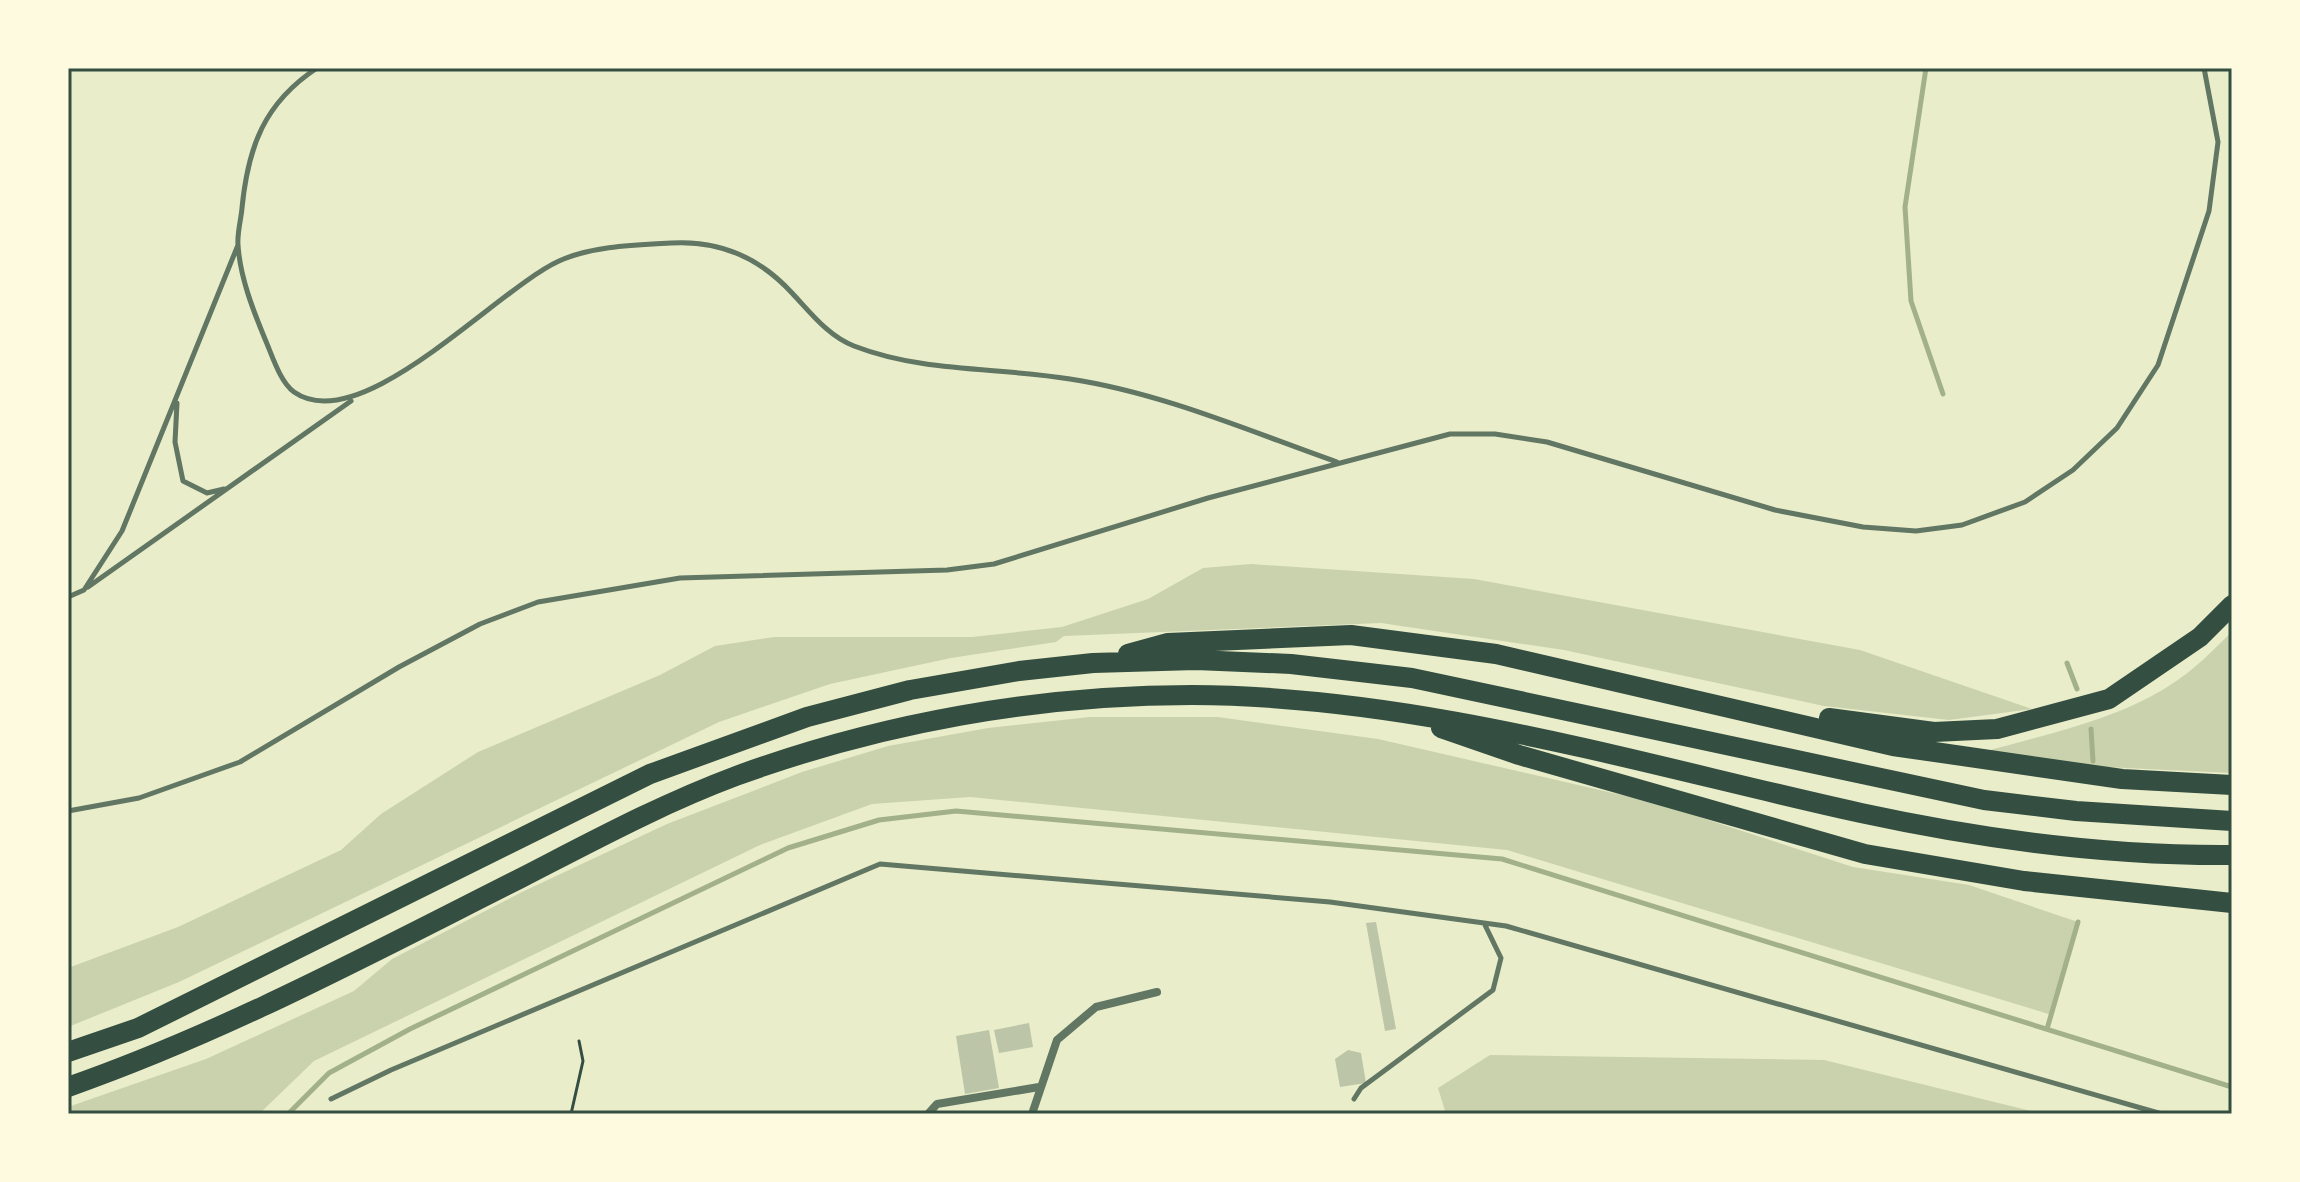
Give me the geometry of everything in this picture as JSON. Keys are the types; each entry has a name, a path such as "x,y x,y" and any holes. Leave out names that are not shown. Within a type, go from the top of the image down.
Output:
{"highway":[{"path":"1542,664 1875,726 1934,732 1997,729 2109,699 2200,637 2232,605"},
{"path":"68,1052 138,1028 662,769 807,717 910,690 1093,663 1168,643 1351,635 1496,654 1893,746 2122,779 2232,785"},
{"path":"1093,663 1196,660 1291,664 1412,678 1984,800 2076,811 2232,821"},
{"path":"68,1087 202,1036 635,819 732,778 804,753 912,724 1102,698 1191,695 1272,698 1384,709 1530,734 1867,814 1985,836 2063,845 2232,855"},
{"path":"1384,709 1519,755 1865,854 2024,881 2232,903"},
{"path":"2195,897 2232,895"}],"street":[{"path":"1032,1114 1057,1040 1096,1007 1157,992"},
{"path":"928,1114 937,1104 1039,1087"}],"lane":[{"path":"68,811 139,798 240,762 399,667 480,624 538,602 680,578 947,570 994,564 1208,498 1450,434 1495,434 1547,442 1775,510 1863,527 1916,531 1962,525 2025,502 2073,470 2117,428 2158,365 2209,211 2218,142 2204,68"},
{"path":"84,590 122,531 238,244 254,138 291,87 315,69"},
{"path":"238,244 251,308 278,369 293,392 327,402 354,399"},
{"path":"68,597 84,590 354,399 416,363 525,278 563,259 593,251 656,244 715,244 759,265 789,289 817,321 850,345 908,362 1067,378 1135,391 1338,462"},
{"path":"177,398 175,442 183,481 207,493 229,487"},
{"path":"331,1099 391,1070 880,864 1330,902 1484,923 2162,1114"},
{"path":"1354,1099 1361,1088 1493,990 1501,958 1484,923"}],"path":[{"path":"571,1114 583,1061 579,1041"}],"green space":[{"path":"1251,564 1474,579 1860,650 2032,709 1949,720 1824,706 1564,650 1381,623 1064,636 1056,642 951,658 830,684 719,722 179,982 68,1027 68,968 178,927 341,850 381,814 478,752 660,675 715,646 774,637 972,637 1062,627 1148,599 1203,568"},
{"path":"2232,632 2232,773 2104,767 1983,752 2062,731 2140,702 2186,674"},
{"path":"1090,717 1218,717 1378,739 1656,803 1853,867 1969,885 2078,922 2052,1015 1507,850 970,797 872,804 760,845 314,1061 259,1114 68,1114 68,1107 206,1059 354,991 392,959 522,892 667,824 802,772 888,746 988,728"},
{"path":"1490,1055 1824,1060 2043,1114 1446,1114 1438,1088"}],"building":[{"path":"1376,922 1396,1029 1385,1031 1366,923"},
{"path":"1029,1023 1033,1047 999,1053 994,1030"},
{"path":"989,1030 999,1088 965,1094 956,1036"},
{"path":"1348,1050 1361,1053 1366,1083 1340,1087 1335,1059"}],"waterway":[{"path":"1926,68 1905,207 1911,301 1943,394"},
{"path":"2067,663 2077,689"},
{"path":"2091,729 2093,761"},
{"path":"288,1114 329,1073 410,1029 788,848 879,820 956,811 1502,859 2232,1087"},
{"path":"2047,1029 2078,922"}]}
